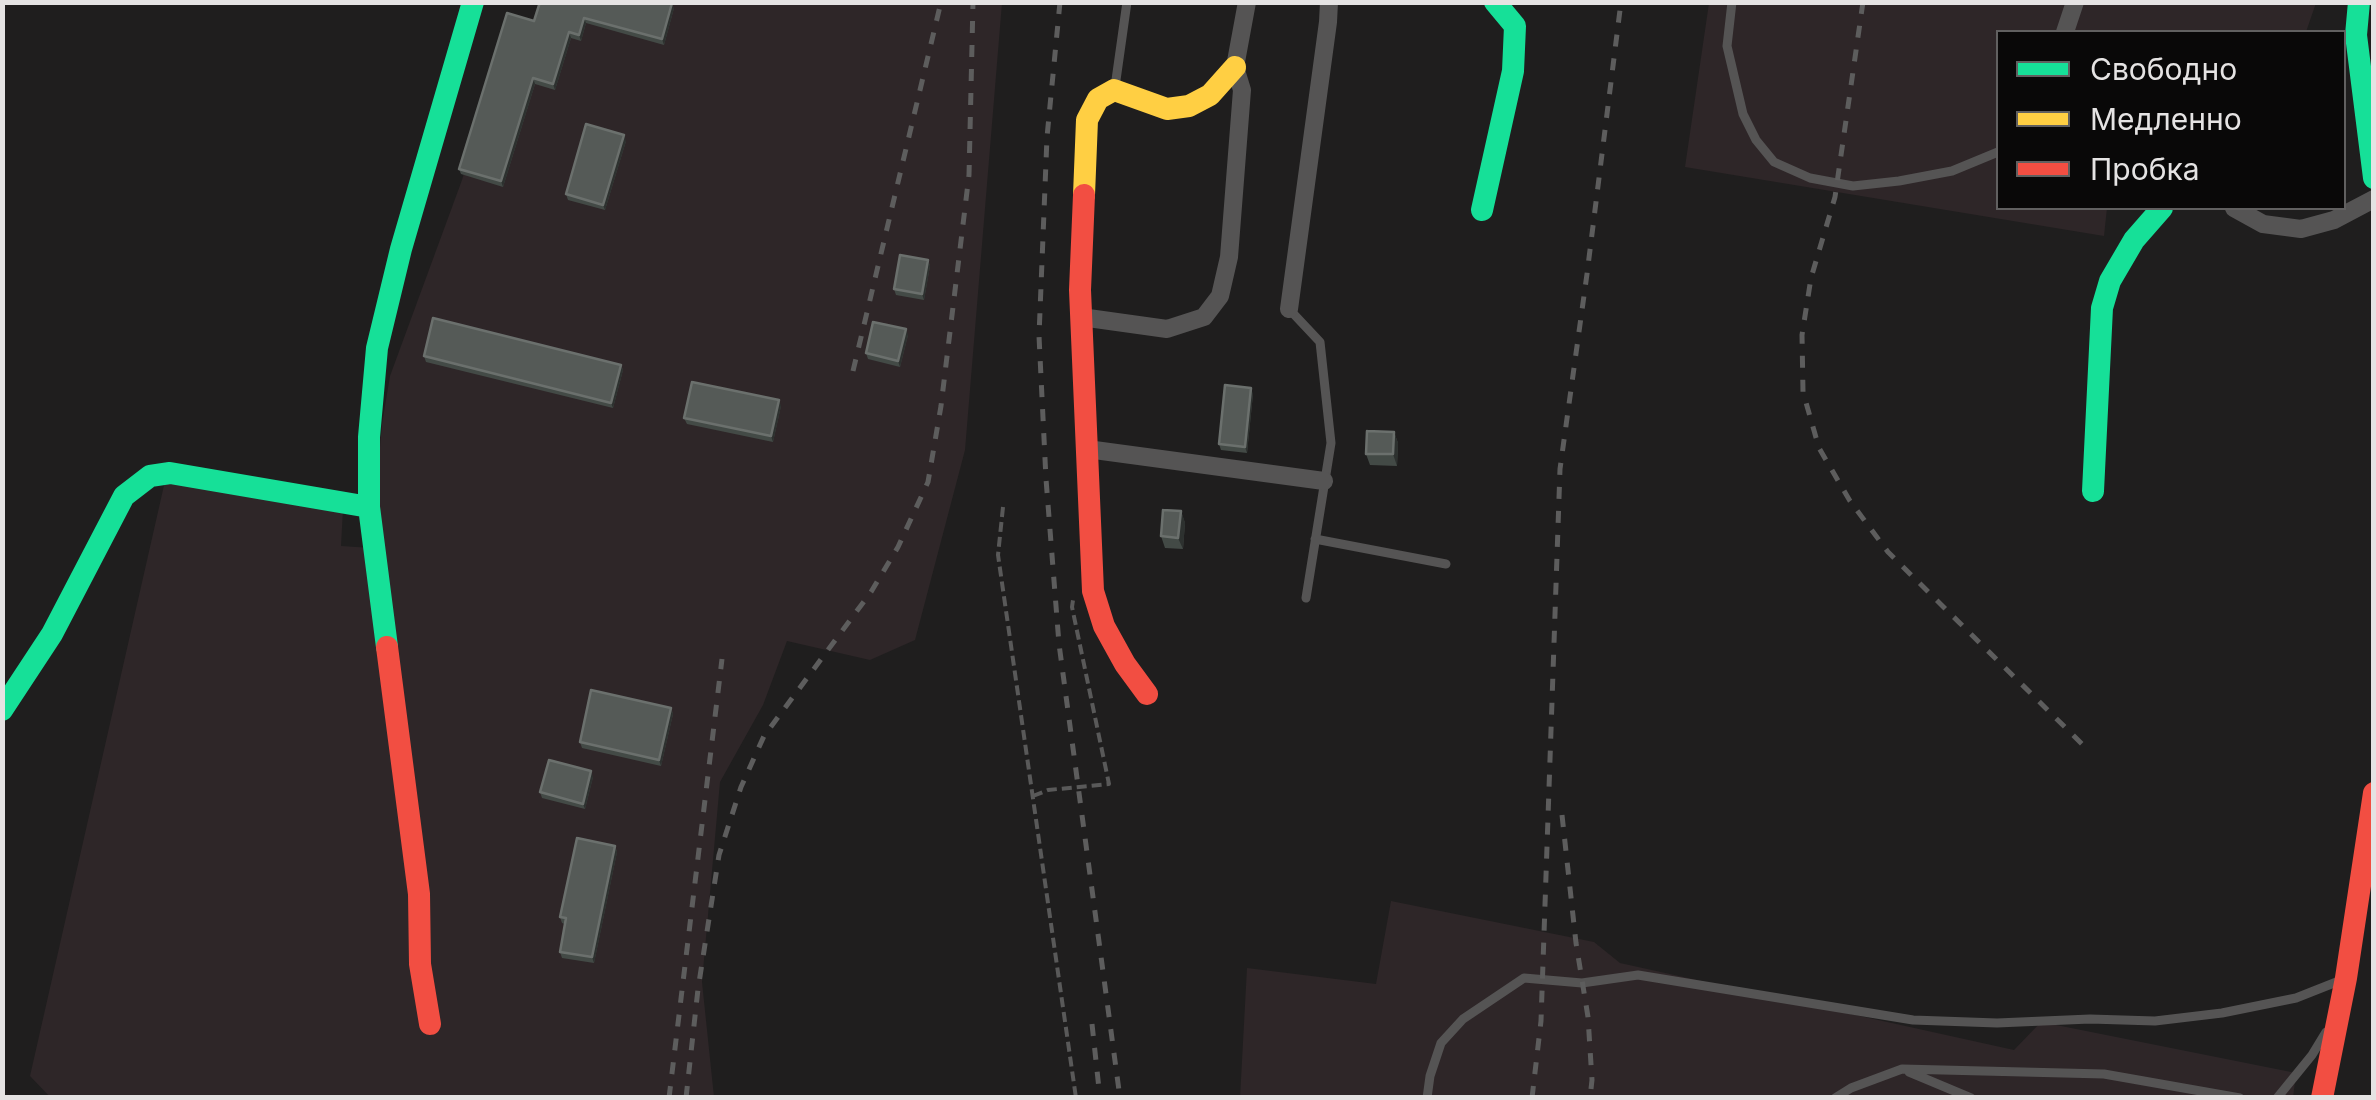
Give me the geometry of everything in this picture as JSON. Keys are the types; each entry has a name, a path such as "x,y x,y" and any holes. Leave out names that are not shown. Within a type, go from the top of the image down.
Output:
{"street":[{"path":"430,1024 420,964 419,894 369,506 369,437 377,348 401,249 472,2"},
{"path":"1081,317 1167,329 1204,316 1220,296 1228,257 1242,90 1236,67 1247,2"},
{"path":"1289,309 1328,2"},
{"path":"1482,210 1514,71 1515,26 1495,2"},
{"path":"2066,30 2076,2"},
{"path":"2359,2 2356,35 2374,178"},
{"path":"1147,694 1104,626 1094,591 1080,290 1087,120 1098,99 1114,90 1167,109 1189,106 1210,95 1236,67"},
{"path":"2238,210 2263,224 2301,229 2334,220 2374,199"},
{"path":"2093,491 2102,308 2110,281 2134,240 2160,210"},
{"path":"1087,449 1324,480"},
{"path":"2,710 52,634 124,496 150,476 170,473 369,506"},
{"path":"2322,1098 2346,978 2374,794"}],"lane":[{"path":"1114,90 1127,2"},
{"path":"1732,2 1727,46 1743,114 1756,140 1774,162 1810,178 1853,186 1952,171 1996,153"},
{"path":"1289,309 1320,342 1331,444 1306,598"},
{"path":"1315,539 1446,564"},
{"path":"1428,1098 1430,1076 1441,1043 1463,1018 1524,978 1582,983 1638,975 1913,1020 1998,1023 2155,1020 2222,1012 2296,998 2346,978"},
{"path":"2276,1098 2340,1012"},
{"path":"1835,1098 1902,1069 2104,1074 2240,1098"},
{"path":"1902,1069 1972,1098"}],"path":[{"path":"1003,507 998,555 1076,1098"},
{"path":"1033,796 1048,790 1108,784 1072,607 1074,587"}],"shaded area":[{"path":"541,2 1002,3 965,450 915,640 870,660 787,641 763,705 720,782 702,982 714,1097 51,1098 30,1076 165,481 343,509 341,546 371,548 390,376 462,180 493,70 535,26"},
{"path":"1709,3 2316,3 2307,30 1996,30 1996,210 2107,210 2104,236 1685,167"},
{"path":"1391,901 1594,942 1620,963 2014,1050 2041,1022 2296,1073 2293,1098 1240,1098 1247,968 1376,984"}],"building":[{"path":"540,2 672,3 662,39 584,18 579,35 569,32 553,84 533,78 501,181 459,169 507,13 534,21"},
{"path":"586,124 624,135 603,205 566,194"},
{"path":"900,255 928,260 922,294 894,289"},
{"path":"433,318 621,365 611,403 424,356"},
{"path":"873,322 906,329 898,361 866,353"},
{"path":"692,382 779,400 771,436 684,418"},
{"path":"1225,385 1251,388 1245,447 1219,444"},
{"path":"1367,431 1394,432 1393,454 1366,454"},
{"path":"1163,510 1181,511 1178,538 1161,536"},
{"path":"591,690 671,708 659,760 580,742"},
{"path":"549,760 591,771 583,804 540,792"},
{"path":"577,838 615,846 592,957 560,952 566,918 560,917"}],"railway":[{"path":"853,371 941,2"},
{"path":"686,1098 719,855 741,787 764,736 871,592 898,547 928,482 969,175 973,2"},
{"path":"1060,2 1047,137 1039,336 1046,479 1059,644 1120,1098"},
{"path":"1532,1098 1541,1021 1560,469 1621,2"},
{"path":"1863,2 1835,197 1811,278 1802,335 1803,392 1819,448 1850,501 1888,552 2082,744"},
{"path":"669,1098 722,659"},
{"path":"1562,815 1588,1017 1590,1098"},
{"path":"1092,1024 1100,1098"}],"traffic: fast":[{"path":"387,647 369,507 369,437 377,348 401,249 473,2"},
{"path":"1482,210 1513,71 1515,26 1495,2"},
{"path":"2359,2 2356,35 2374,178"},
{"path":"2093,491 2102,308 2110,281 2134,240 2160,210"},
{"path":"2,710 52,634 124,496 150,476 170,473 369,507"}],"traffic: slow":[{"path":"1084,195 1087,120 1098,99 1114,90 1167,109 1189,106 1210,95 1235,67"}],"traffic: jam":[{"path":"1084,195 1080,290 1093,591 1104,626 1147,694"},
{"path":"387,647 419,894 420,964 430,1024"},
{"path":"2322,1098 2346,978 2374,793"}]}
